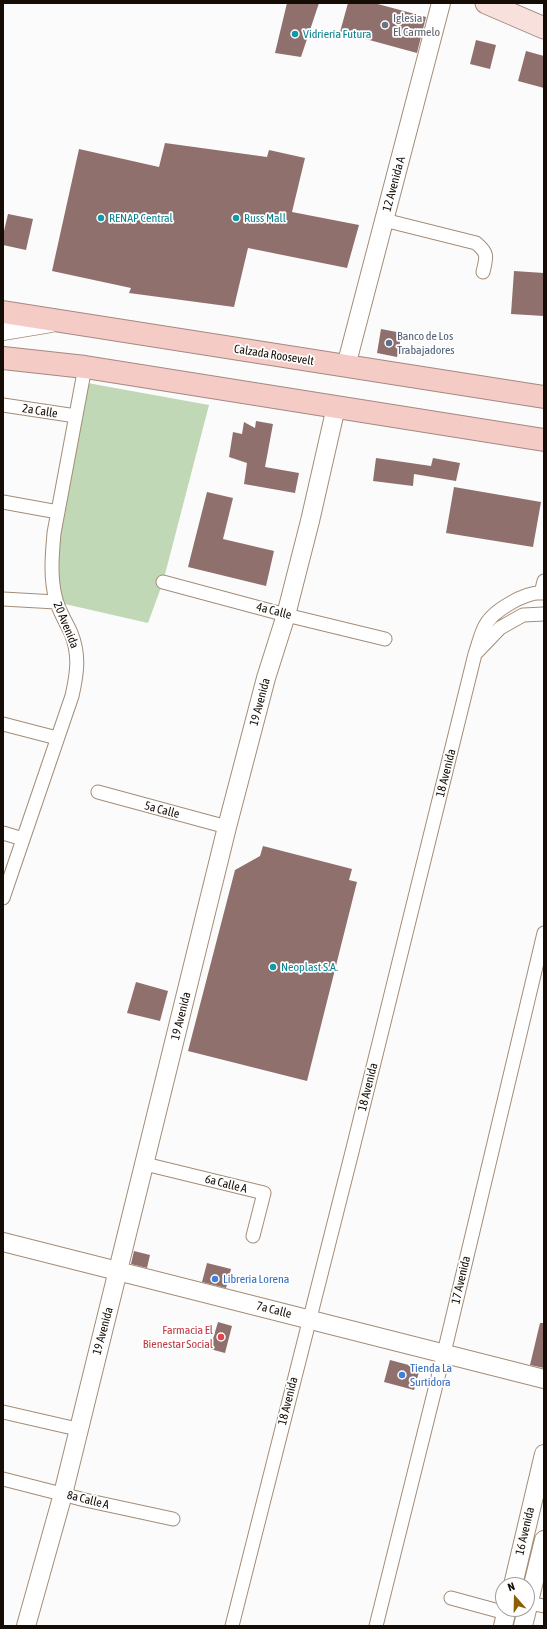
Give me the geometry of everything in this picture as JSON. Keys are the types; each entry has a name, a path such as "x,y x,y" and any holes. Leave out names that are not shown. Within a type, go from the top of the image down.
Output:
{"highway":[{"name":"Calzada Roosevelt","path":"3,312 544,397"},
{"path":"3,358 85,367 544,440"}],"main road":[{"path":"486,3 544,28"}],"street":[{"name":"12 Avenida A","path":"346,366 441,3"},
{"path":"384,220 476,242 484,250 487,258 483,272"},
{"path":"3,331 62,322"},
{"name":"20 Avenida","path":"3,898 72,696 77,674 78,655 72,635 56,602 51,560 58,512 85,367"},
{"name":"2a Calle","path":"3,405 76,416"},
{"name":"19 Avenida","path":"26,1626 62,1494 118,1272 227,827 266,678 286,615 310,521 336,407"},
{"path":"3,502 58,512"},
{"name":"4a Calle","path":"163,582 286,615 301,617 385,639"},
{"name":"18 Avenida","path":"232,1626 475,654 484,626 503,607 543,589"},
{"path":"3,599 56,602"},
{"path":"475,654 500,628 512,621 523,615 544,614"},
{"path":"3,724 57,738"},
{"name":"5a Calle","path":"98,792 227,827"},
{"path":"3,834 23,839"},
{"name":"17 Avenida","path":"376,1626 444,1353 544,933"},
{"name":"6a Calle A","path":"145,1164 264,1193 253,1236"},
{"name":"7a Calle","path":"3,1242 118,1272 309,1318 544,1379"},
{"path":"3,1412 77,1430"},
{"name":"16 Avenida","path":"514,1577 544,1454"},
{"name":"8a Calle A","path":"3,1479 173,1519"},
{"name":"16 Avenida","path":"523,1626 536,1605 544,1540"},
{"path":"452,1598 495,1613"}],"green space":[{"path":"82,382 209,405 163,582 148,623 56,602 52,578"}],"building":[{"name":"Vidriería Futura","path":"287,3 319,3 301,57 275,53"},
{"name":"Iglesia El Carmelo","path":"348,3 374,3 426,17 417,53 340,32"},
{"path":"476,40 496,45 490,69 470,64"},
{"path":"526,51 544,56 544,88 518,81"},
{"name":"Russ Mall","path":"165,143 267,157 269,150 305,158 292,212 359,225 347,268 248,248 234,307 129,293 131,288 52,271 79,149 159,167"},
{"path":"8,214 33,219 26,250 3,245 3,235"},
{"path":"514,271 544,273 544,316 511,314"},
{"name":"Banco de Los Trabajadores","path":"381,329 402,333 397,357 377,353"},
{"path":"256,421 273,424 265,467 299,473 295,493 244,484 247,463 229,457 233,432 242,434 244,422 255,428"},
{"path":"376,458 431,466 433,458 460,463 456,481 414,474 413,486 373,481"},
{"path":"454,487 541,502 533,547 446,533"},
{"path":"207,492 233,498 223,539 274,551 266,586 188,567"},
{"name":"Neoplast S.A.","path":"263,846 352,869 349,880 357,882 307,1081 188,1051 235,870 260,856"},
{"path":"136,982 168,991 160,1021 127,1013"},
{"path":"134,1251 150,1255 147,1268 131,1264"},
{"name":"Libreria Lorena","path":"207,1263 231,1269 226,1288 202,1282"},
{"name":"Farmacia El Bienestar Social","path":"218,1322 232,1326 225,1353 210,1349"},
{"path":"540,1323 544,1323 544,1368 530,1365"},
{"name":"Tienda La Surtidora","path":"390,1360 420,1368 414,1390 384,1382"}],"place":[{"name":"Iglesia El Carmelo","path":"385,25"},
{"name":"Vidriería Futura","path":"295,34"},
{"name":"RENAP Central","path":"101,218"},
{"name":"Russ Mall","path":"236,218"},
{"name":"Banco de Los Trabajadores","path":"389,343"},
{"name":"Neoplast S.A.","path":"273,967"},
{"name":"Libreria Lorena","path":"215,1279"},
{"name":"Farmacia El Bienestar Social","path":"221,1337"},
{"name":"Tienda La Surtidora","path":"402,1375"}]}
